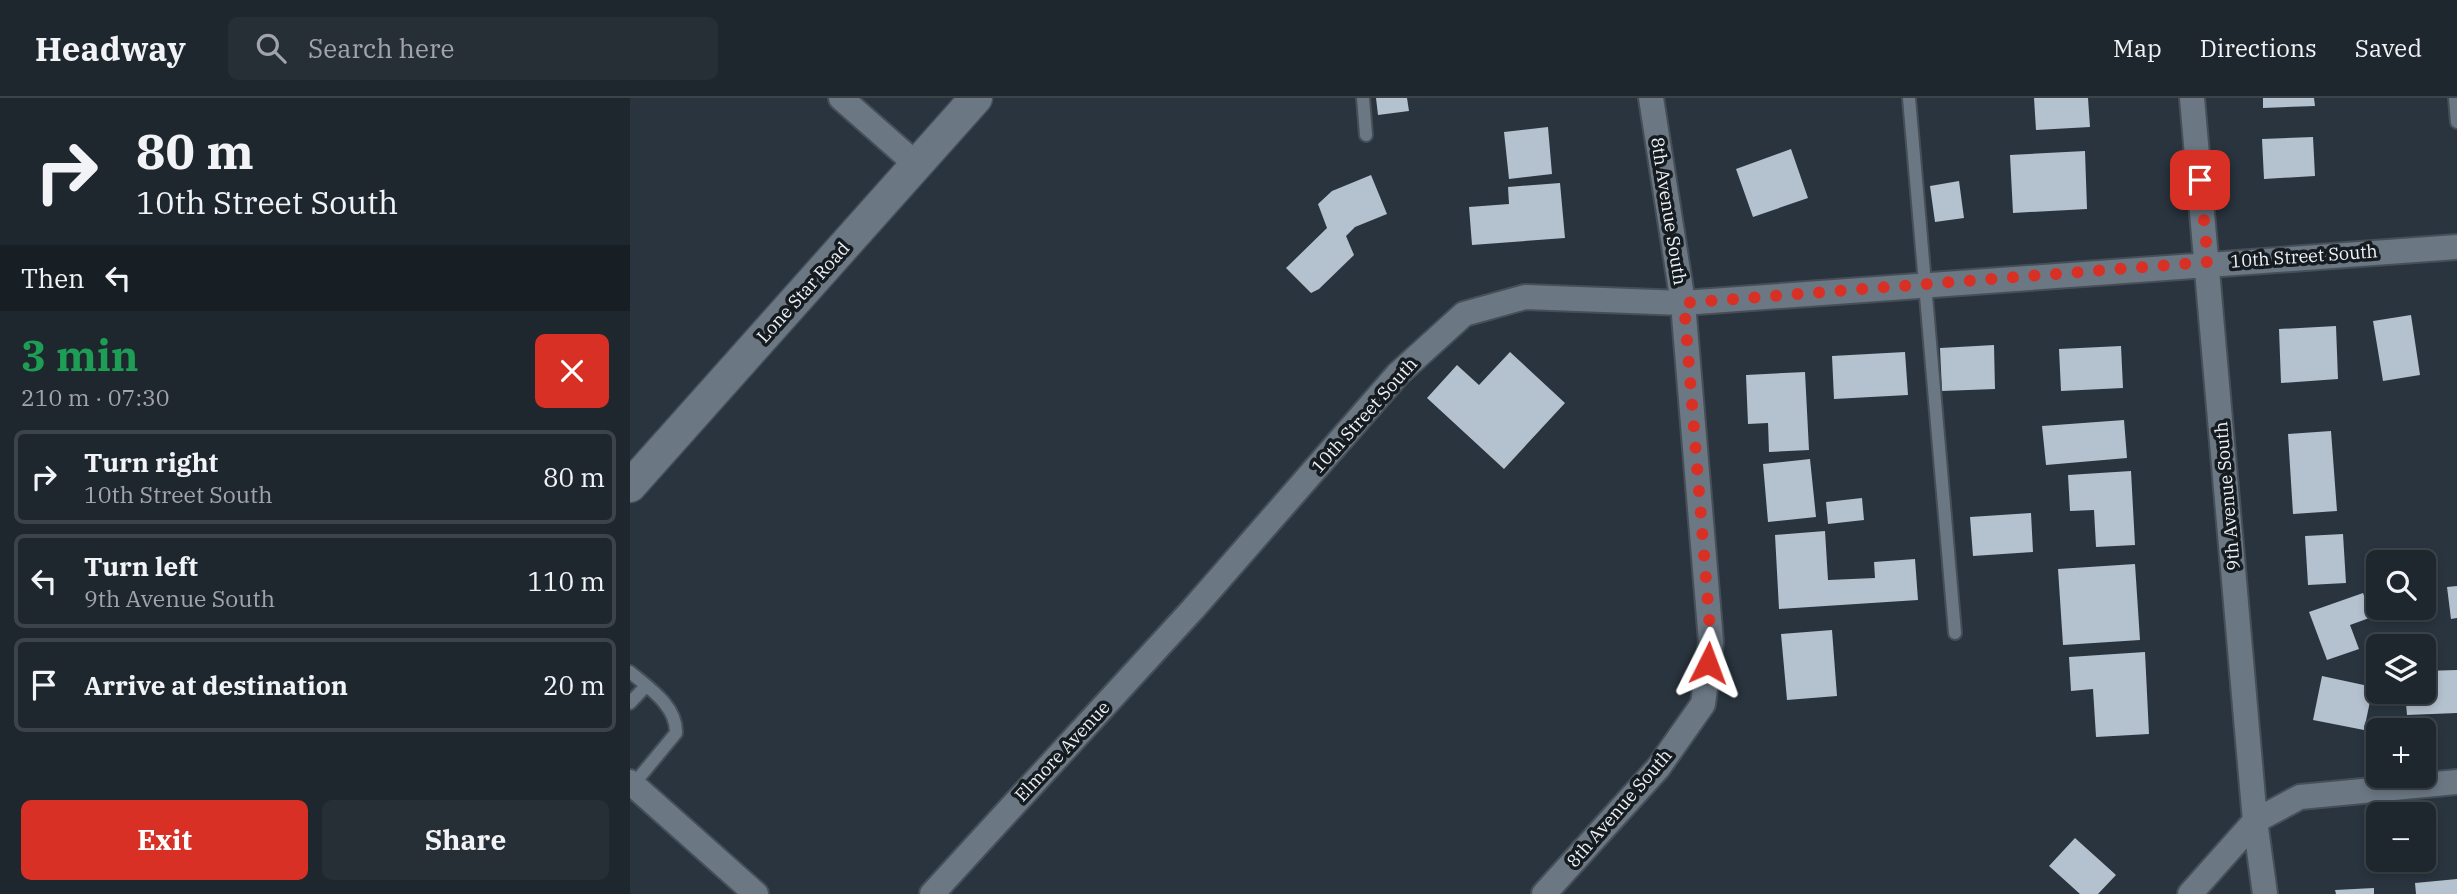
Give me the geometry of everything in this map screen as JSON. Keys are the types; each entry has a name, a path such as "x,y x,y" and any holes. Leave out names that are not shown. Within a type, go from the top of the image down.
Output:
{"street":[{"path":"841,98 916,165"},
{"name":"Lone Star Road","path":"630,486 976,98"},
{"name":"8th Avenue South","path":"1544,894 1658,768 1703,704 1711,642 1684,303 1651,98"},
{"name":"9th Avenue South","path":"2192,98 2255,821 2265,894"},
{"name":"10th Street South","path":"1193,609 1398,374 1464,314 1525,297 1684,303 2208,262 2457,247"},
{"name":"Elmore Avenue","path":"932,894 1193,609"},
{"path":"2190,894 2255,821 2300,797 2457,782"},
{"path":"632,784 756,894"}],"lane":[{"path":"1363,98 1366,135"},
{"path":"1909,98 1955,634"},
{"path":"2455,98 2457,122"},
{"path":"630,672 671,710 676,733 632,784"},
{"path":"630,703 646,686"}],"building":[{"path":"1376,98 1407,98 1409,111 1378,115"},
{"path":"2034,98 2088,98 2090,127 2036,130"},
{"path":"2263,98 2314,98 2315,106 2263,108"},
{"path":"1548,127 1552,174 1509,179 1504,132"},
{"path":"2313,137 2315,176 2264,179 2262,139"},
{"path":"1791,149 1808,198 1753,217 1736,169"},
{"path":"2085,151 2087,209 2013,213 2010,155"},
{"path":"1371,175 1387,214 1355,227 1346,236 1354,255 1319,289 1311,293 1286,268 1327,228 1318,204 1332,191"},
{"path":"1959,181 1964,218 1935,222 1930,186"},
{"path":"1560,183 1565,238 1472,245 1469,207 1509,204 1508,187"},
{"path":"2411,315 2420,375 2383,381 2373,321"},
{"path":"2336,326 2338,379 2281,383 2279,329"},
{"path":"1994,345 1995,389 1942,391 1940,348"},
{"path":"2121,346 2123,388 2061,391 2059,349"},
{"path":"1510,352 1565,403 1504,469 1427,398 1457,365 1479,385"},
{"path":"1905,352 1908,395 1834,399 1832,356"},
{"path":"1805,372 1809,450 1769,452 1768,423 1748,424 1746,375"},
{"path":"2124,420 2127,458 2046,465 2042,426"},
{"path":"2331,431 2337,511 2293,514 2288,434"},
{"path":"1810,459 1816,517 1768,522 1763,464"},
{"path":"2131,471 2135,545 2096,547 2094,510 2070,511 2068,475"},
{"path":"1862,498 1864,520 1828,524 1826,502"},
{"path":"2031,513 2033,552 1973,556 1970,517"},
{"path":"1825,531 1828,580 1875,578 1874,562 1915,559 1918,600 1779,609 1775,535"},
{"path":"2343,534 2346,583 2308,585 2305,536"},
{"path":"2135,564 2140,640 2063,645 2058,569"},
{"path":"2457,586 2457,618 2451,619 2447,587"},
{"path":"2363,593 2366,619 2350,625 2359,649 2327,660 2309,612"},
{"path":"1832,630 1837,696 1787,700 1781,634"},
{"path":"2145,652 2149,734 2096,737 2093,689 2071,691 2069,657"},
{"path":"2457,670 2457,713 2407,715 2406,704 2436,704 2436,671"},
{"path":"2322,676 2366,685 2366,704 2369,704 2364,730 2313,720"},
{"path":"2075,838 2116,875 2098,894 2080,894 2049,866"},
{"path":"2457,879 2457,894 2416,894 2415,883"},
{"path":"2374,888 2374,894 2336,894 2335,890"}],"route":[{"path":"1708,663 1711,642 1684,303 2208,262 2200,180"}]}
